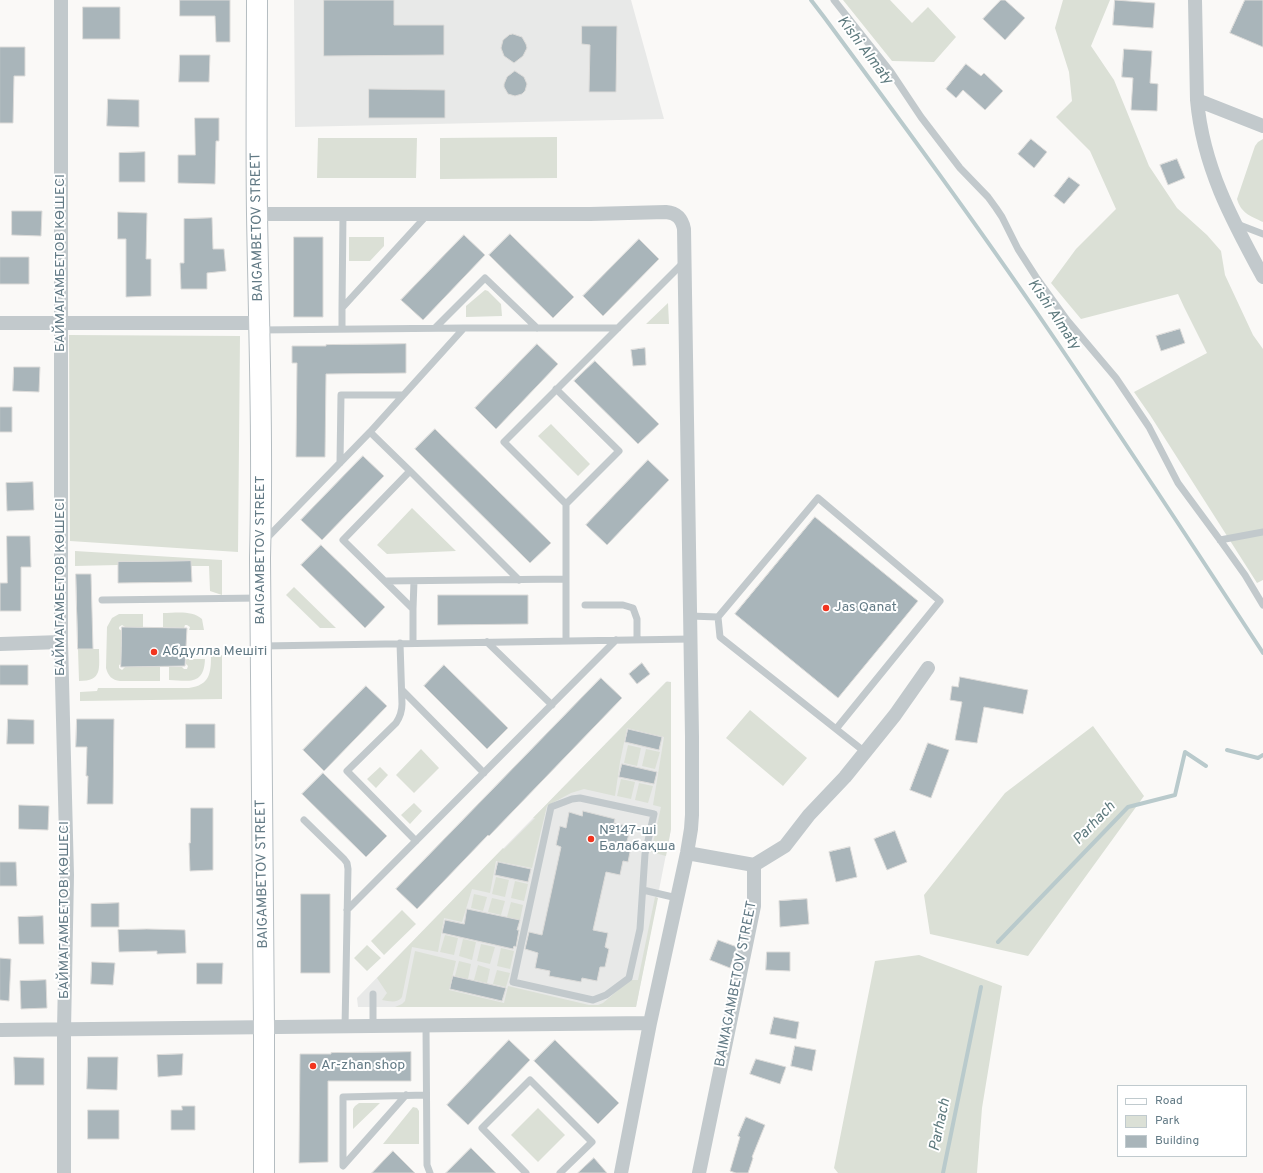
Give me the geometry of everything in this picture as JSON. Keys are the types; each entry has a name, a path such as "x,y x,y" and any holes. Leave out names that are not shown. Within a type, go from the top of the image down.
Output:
{"street":[{"name":"БАЙМАГАМБЕТОВ КӨШЕСІ","path":"61,0 61,642 66,875 64,1173"},
{"name":"BAIGAMBETOV STREET","path":"256,0 257,214 260,326 260,598 264,1173"},
{"path":"1195,0 1197,100 1198,115 1204,140 1211,168 1223,200 1263,277"},
{"path":"1197,100 1263,126"},
{"path":"257,214 590,214 672,212 677,215 683,224 685,261 691,640 692,815 687,853 650,1023 621,1173"},
{"path":"0,323 260,326"},
{"path":"0,644 61,642"},
{"path":"687,853 754,865 785,846 809,815 845,777 895,715 928,668"},
{"name":"BAIMAGAMBETOV STREET","path":"699,1173 754,906 754,865"},
{"path":"0,1030 650,1023"}],"lane":[{"path":"834,0 892,72 921,117 960,168 988,197 996,208 1018,249 1036,277 1068,320 1116,378 1149,426 1178,483 1245,575 1263,605"},
{"path":"342,329 343,214"},
{"path":"342,308 428,214"},
{"path":"1234,223 1263,234"},
{"path":"566,641 566,504 504,442 685,261"},
{"path":"435,328 485,278 536,328"},
{"path":"260,326 342,329 618,328"},
{"path":"260,545 370,432 464,328"},
{"path":"556,389 619,451 566,504"},
{"path":"340,463 342,395 403,395"},
{"path":"370,432 519,580"},
{"path":"410,471 343,540 413,609"},
{"path":"836,729 940,601 818,498 718,617 720,637 836,729 865,752"},
{"path":"1220,540 1263,532"},
{"path":"385,581 566,579"},
{"path":"413,643 414,581"},
{"path":"102,600 260,598"},
{"path":"585,605 623,605 633,608 637,619 638,640"},
{"path":"690,616 718,617"},
{"path":"348,910 616,640"},
{"path":"261,646 691,640"},
{"path":"487,642 552,705"},
{"path":"400,643 402,690 402,711 400,718 347,771 416,841"},
{"path":"402,690 484,772"},
{"path":"586,798 654,814 646,854 643,890 640,929 629,978 606,995 598,999 588,1000 513,982 551,807 572,799 586,798"},
{"path":"304,820 347,863 348,910 345,1027"},
{"path":"643,890 677,898"},
{"path":"373,994 373,1026"},
{"path":"426,1026 427,1165 430,1173"},
{"path":"526,1173 482,1128 530,1080 592,1142 560,1173"},
{"path":"406,1096 344,1166 343,1097 426,1095"}],"shaded area":[{"path":"294,0 631,0 664,119 295,127"},
{"name":"№147-ші Балабақша","path":"667,681 671,682 671,829 636,1007 358,1007 357,998"}],"green space":[{"path":"843,0 890,0 912,23 928,7 956,37 934,62 892,61"},
{"path":"1063,0 1110,0 1091,46 1114,80 1149,166 1177,208 1207,235 1221,251 1225,275 1253,335 1263,349 1263,580 1257,583 1134,392 1207,353 1178,294 1081,319 1051,283 1076,249 1116,209 1090,151 1056,117 1072,101 1069,72 1055,28"},
{"path":"557,137 557,178 440,179 440,138"},
{"path":"318,138 417,138 416,178 317,178"},
{"path":"1263,139 1263,222 1250,216 1244,211 1237,199 1255,146"},
{"path":"349,237 384,237 384,246 370,261 349,261"},
{"path":"485,290 488,291 501,304 502,316 466,317 466,306"},
{"path":"668,303 669,324 646,324"},
{"path":"69,335 240,336 238,552 70,541"},
{"path":"551,424 590,464 578,476 538,436"},
{"path":"412,508 456,551 387,554 377,545"},
{"path":"75,551 222,560 222,595 210,591 209,566 191,566 191,561 118,562 118,565 75,566"},
{"path":"294,587 336,628 320,628 286,595"},
{"path":"163,613 194,614 202,619 204,630 189,630 190,627 187,625 185,625 184,628 163,627"},
{"path":"119,614 143,614 143,627 125,627 122,625 119,627 122,631 121,664 119,665 119,668 122,670 125,667 160,667 160,681 120,681 113,679 108,673 106,668 107,627 112,618"},
{"path":"78,649 99,649 98,672 92,679 79,681"},
{"path":"211,655 222,655 222,699 80,701 80,692 97,691 98,688 189,688 196,686 205,681 210,673"},
{"path":"186,659 205,659 202,673 199,677 189,681 169,680 169,667 182,667 187,669 188,666 186,664"},
{"path":"666,682 671,682 671,829 666,856 651,852 661,807 653,805 664,737 627,728 615,796 584,789 571,793 547,806 532,868 496,861 490,893 472,889 462,922 444,918 438,952 412,947 402,997 398,1001 382,1000 387,993 377,978 503,848 504,849 535,818 533,818"},
{"path":"750,710 807,758 783,786 726,738"},
{"name":"Parhach","path":"1093,726 1144,796 1028,956 930,934 924,895 1005,793"},
{"path":"628,745 641,748 637,766 624,763"},
{"path":"421,749 439,768 414,793 396,775"},
{"path":"646,749 660,752 655,769 642,766"},
{"path":"380,767 388,775 376,788 367,779"},
{"path":"621,779 635,782 631,799 617,796"},
{"path":"639,783 653,786 648,803 635,800"},
{"path":"414,803 422,811 410,824 401,815"},
{"path":"496,877 509,880 505,897 492,894"},
{"path":"515,881 528,884 524,901 511,898"},
{"path":"474,894 487,897 483,911 471,908"},
{"path":"655,897 658,898 636,1007 395,1007 405,1001 415,951 456,961 449,990 504,1003 508,986 589,1005 598,1005 603,1003 630,980 638,980"},
{"path":"492,898 505,901 501,915 488,912"},
{"path":"511,902 523,905 520,920 507,917"},
{"path":"402,910 416,924 384,955 371,941"},
{"path":"445,935 458,938 454,955 440,952"},
{"path":"463,939 476,942 472,960 459,956"},
{"path":"481,944 495,947 490,964 477,961"},
{"path":"367,945 381,958 367,971 354,958"},
{"path":"501,948 514,951 510,969 497,966"},
{"path":"919,955 1002,986 982,1108 977,1173 838,1173 834,1168 875,961"},
{"path":"459,961 471,964 468,979 455,976"},
{"path":"478,965 490,969 487,983 474,980"},
{"path":"497,970 510,973 506,987 493,984"},
{"path":"359,1103 380,1103 353,1129 353,1109"},
{"path":"413,1107 417,1108 419,1111 419,1144 383,1144"},
{"path":"538,1108 565,1135 538,1162 511,1135"}],"building":[{"path":"180,0 230,0 230,42 216,42 215,16 180,16"},
{"path":"324,0 394,0 394,25 444,25 444,55 324,56"},
{"path":"1001,0 1005,0 1025,18 1005,40 983,19"},
{"path":"1115,0 1155,3 1153,28 1113,25"},
{"path":"1245,0 1263,0 1263,47 1230,33"},
{"path":"83,7 120,7 120,39 83,39"},
{"path":"582,26 617,26 616,92 589,92 590,45 582,44"},
{"path":"513,34 522,37 527,48 523,56 514,63 504,56 501,48 503,40 509,35"},
{"path":"0,47 25,47 25,76 14,76 13,123 0,123"},
{"path":"1124,49 1152,51 1150,83 1158,84 1157,111 1131,110 1133,78 1122,77"},
{"path":"180,55 210,55 209,82 179,82"},
{"path":"966,64 981,76 984,73 1003,91 985,110 963,90 956,98 946,89"},
{"path":"515,71 524,77 527,84 525,91 522,94 515,96 508,94 504,84 507,77"},
{"path":"369,89 445,90 445,118 369,118"},
{"path":"108,99 139,100 139,127 107,126"},
{"path":"195,118 219,118 219,141 216,141 215,184 178,183 178,155 195,155"},
{"path":"1031,139 1047,152 1034,168 1018,154"},
{"path":"145,152 145,182 119,182 119,153"},
{"path":"1177,159 1185,178 1168,185 1160,165"},
{"path":"1069,177 1080,185 1064,204 1054,196"},
{"path":"12,211 42,211 41,236 12,235"},
{"path":"118,212 147,213 146,259 151,259 151,296 126,297 126,239 118,239"},
{"path":"212,218 213,249 224,249 226,271 207,273 207,289 181,289 180,263 184,263 184,219"},
{"path":"510,234 574,297 553,318 489,255"},
{"path":"464,235 485,255 423,320 401,300"},
{"path":"294,237 323,237 323,317 294,317"},
{"path":"639,239 659,259 603,316 583,296"},
{"path":"0,257 29,257 29,284 0,284"},
{"path":"1180,329 1185,343 1161,351 1156,336"},
{"path":"406,344 406,373 326,374 325,457 296,457 297,363 292,363 292,346"},
{"path":"537,344 558,364 496,429 475,408"},
{"path":"645,348 646,365 633,366 631,350"},
{"path":"595,361 659,424 638,444 574,381"},
{"path":"14,367 40,367 39,392 13,391"},
{"path":"0,407 12,407 12,432 0,432"},
{"path":"435,429 551,543 530,563 415,449"},
{"path":"363,456 384,476 322,540 301,520"},
{"path":"648,460 669,480 607,545 586,525"},
{"path":"33,482 34,510 7,511 6,483"},
{"name":"Jas Qanat","path":"815,517 918,601 838,698 735,614"},
{"path":"7,536 30,536 31,567 21,567 21,611 0,611 0,583 7,583"},
{"path":"321,545 385,607 365,628 301,565"},
{"path":"191,561 192,582 118,583 118,562"},
{"path":"76,574 91,574 93,649 78,649"},
{"path":"438,595 528,595 528,624 438,625"},
{"name":"Абдулла Мешіті","path":"122,627 187,628 185,666 121,667"},
{"path":"642,663 650,674 637,684 629,674"},
{"path":"0,665 28,665 28,685 0,685"},
{"path":"444,665 508,728 487,749 424,686"},
{"path":"960,677 1028,690 1023,714 984,707 977,743 955,740 962,702 950,700 952,686 958,687"},
{"path":"601,678 622,698 417,909 396,889"},
{"path":"366,686 387,706 324,771 303,750"},
{"path":"8,719 34,720 34,744 7,744"},
{"path":"77,719 114,719 113,804 87,804 87,747 76,747"},
{"path":"186,724 215,724 215,748 186,748"},
{"path":"628,729 662,737 659,750 625,742"},
{"path":"928,743 949,750 931,798 910,790"},
{"path":"622,764 657,772 654,784 619,777"},
{"path":"323,773 387,836 366,857 302,794"},
{"path":"19,805 49,806 48,830 19,829"},
{"path":"191,808 213,808 213,870 190,871 189,843"},
{"path":"583,811 615,819 614,823 631,827 627,841 632,842 628,862 623,861 620,875 606,872 593,930 608,933 605,947 609,949 605,967 600,967 597,981 582,978 581,982 549,976 550,971 535,968 538,953 525,949 529,932 542,935 561,847 556,845 560,826 566,828 569,812 582,816"},
{"path":"895,831 907,862 887,870 874,839"},
{"path":"850,847 857,877 836,882 829,852"},
{"path":"0,862 16,862 17,886 0,886"},
{"path":"498,862 531,869 528,882 495,875"},
{"path":"301,894 330,894 330,973 301,973"},
{"path":"807,899 809,924 780,927 779,901"},
{"path":"119,903 119,927 91,927 91,904"},
{"path":"467,909 520,920 517,930 519,930 516,947 514,946 513,949 442,933 445,920 464,924"},
{"path":"43,916 44,944 19,944 18,917"},
{"path":"118,930 185,930 186,953 157,954 157,951 119,952"},
{"path":"718,940 737,947 730,968 710,960"},
{"path":"767,952 790,952 790,971 766,970"},
{"path":"0,958 11,959 9,1001 0,1000"},
{"path":"92,962 115,963 113,985 91,984"},
{"path":"197,963 223,963 222,984 197,984"},
{"path":"453,976 506,988 502,1001 450,989"},
{"path":"46,980 47,1008 21,1009 20,981"},
{"path":"774,1017 799,1022 796,1039 770,1034"},
{"path":"509,1040 530,1060 468,1125 447,1105"},
{"path":"555,1040 619,1103 598,1124 534,1061"},
{"path":"795,1046 816,1050 812,1071 791,1066"},
{"path":"411,1052 411,1081 328,1081 328,1162 299,1163 300,1054"},
{"path":"183,1054 182,1075 158,1077 157,1055"},
{"path":"14,1057 44,1058 44,1085 15,1085"},
{"path":"88,1057 118,1057 117,1090 87,1089"},
{"path":"756,1059 786,1067 780,1084 750,1074"},
{"path":"182,1106 195,1106 195,1130 171,1130 171,1110 182,1110"},
{"path":"88,1110 119,1110 119,1139 88,1139"},
{"path":"746,1117 765,1125 752,1157 753,1158 748,1173 736,1173 730,1171 740,1137 738,1136"},
{"path":"471,1148 496,1173 446,1173"},
{"path":"393,1151 415,1173 372,1173"},
{"path":"594,1158 607,1173 578,1173"}],"waterway":[{"name":"Kіshі Almaty","path":"811,0 938,172 1021,289 1263,653"},
{"name":"Parhach","path":"1227,750 1258,758 1263,755"},
{"name":"Parhach","path":"998,942 1128,807 1175,795 1185,752 1206,766"},
{"name":"Parhach","path":"943,1173 981,987"}],"place":[{"name":"Jas Qanat","path":"826,608"},
{"name":"Абдулла Мешіті","path":"154,652"},
{"name":"№147-ші Балабақша","path":"591,839"},
{"name":"Ar-zhan shop","path":"313,1066"}]}
